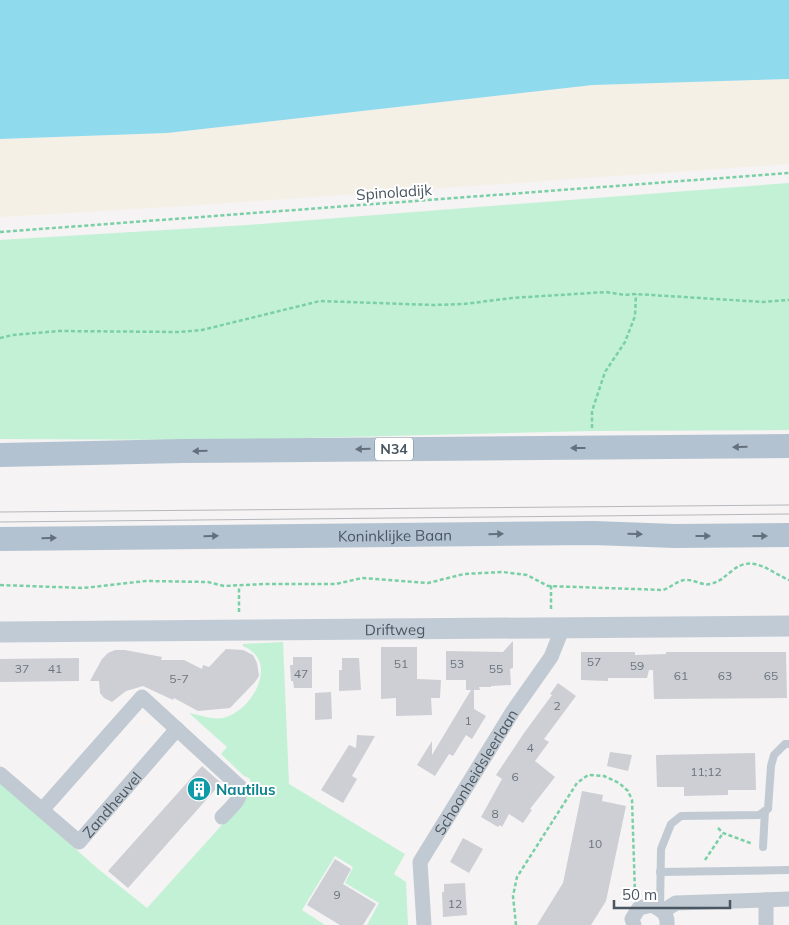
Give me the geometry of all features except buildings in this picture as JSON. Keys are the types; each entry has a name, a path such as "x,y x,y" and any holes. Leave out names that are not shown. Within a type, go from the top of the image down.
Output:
{"main road":[{"name":"N34","path":"0,455 21,453 183,451 789,446"},
{"name":"Koninklijke Baan","path":"0,539 594,533 675,536 789,535"}],"street":[{"name":"Driftweg","path":"0,632 557,619 789,626"},
{"name":"Schoonheidsleerlaan","path":"424,925 420,862 493,743 551,656 557,619"},
{"path":"42,810 142,697 240,787 240,796 222,817"},
{"name":"Zandheuvel","path":"0,774 79,842 178,729"},
{"path":"633,925 632,919 639,908 652,905 663,915 676,903 789,899"},
{"path":"766,900 766,925"}],"lane":[{"path":"663,915 660,872 661,849 672,824 681,816 760,815 768,809 771,766 774,755 785,744 789,744"},
{"path":"763,847 765,811"},
{"path":"660,872 789,870"}],"path":[{"name":"Spinoladijk","path":"0,232 789,174"},
{"path":"0,338 59,331 179,332 202,330 320,301 433,305 606,292 625,295 636,294 763,302 789,300"},
{"path":"592,448 592,410 605,372 624,342 635,316 636,294"},
{"path":"0,585 83,588 146,581 208,582 224,586 239,586 336,584 362,578 428,582 464,574 503,572 527,575 536,581 551,586 663,590 672,587 676,582 686,579 707,585 717,582 741,565 750,563 759,564 789,580"},
{"path":"239,586 239,614"},
{"path":"551,586 557,619"},
{"path":"516,925 513,896 517,877 576,783 588,775 604,776 619,783 628,791 632,800 635,904 639,908"},
{"path":"711,816 715,825 723,833 763,847"},
{"path":"700,871 708,854 723,833"}],"green space":[{"path":"789,183 789,430 591,431 222,440 0,439 0,240 247,225"},
{"path":"283,642 289,784 405,854 394,874 406,882 408,925 367,925 379,903 345,883 353,867 335,856 302,910 325,925 0,925 0,782 97,868 147,908 248,796 256,792 249,778 244,776 221,754 227,747 189,713 210,718 223,718 234,714 252,696 261,674 260,663 254,653 243,646 243,644"}],"sand":[{"path":"789,79 789,164 0,217 0,139 167,133 593,85"}],"water":[{"path":"0,0 789,0 789,79 593,85 167,133 0,139"}],"tram line":[{"path":"0,512 789,505"},
{"path":"0,522 789,514"}],"place":[{"name":"Nautilus","path":"199,789"}]}
